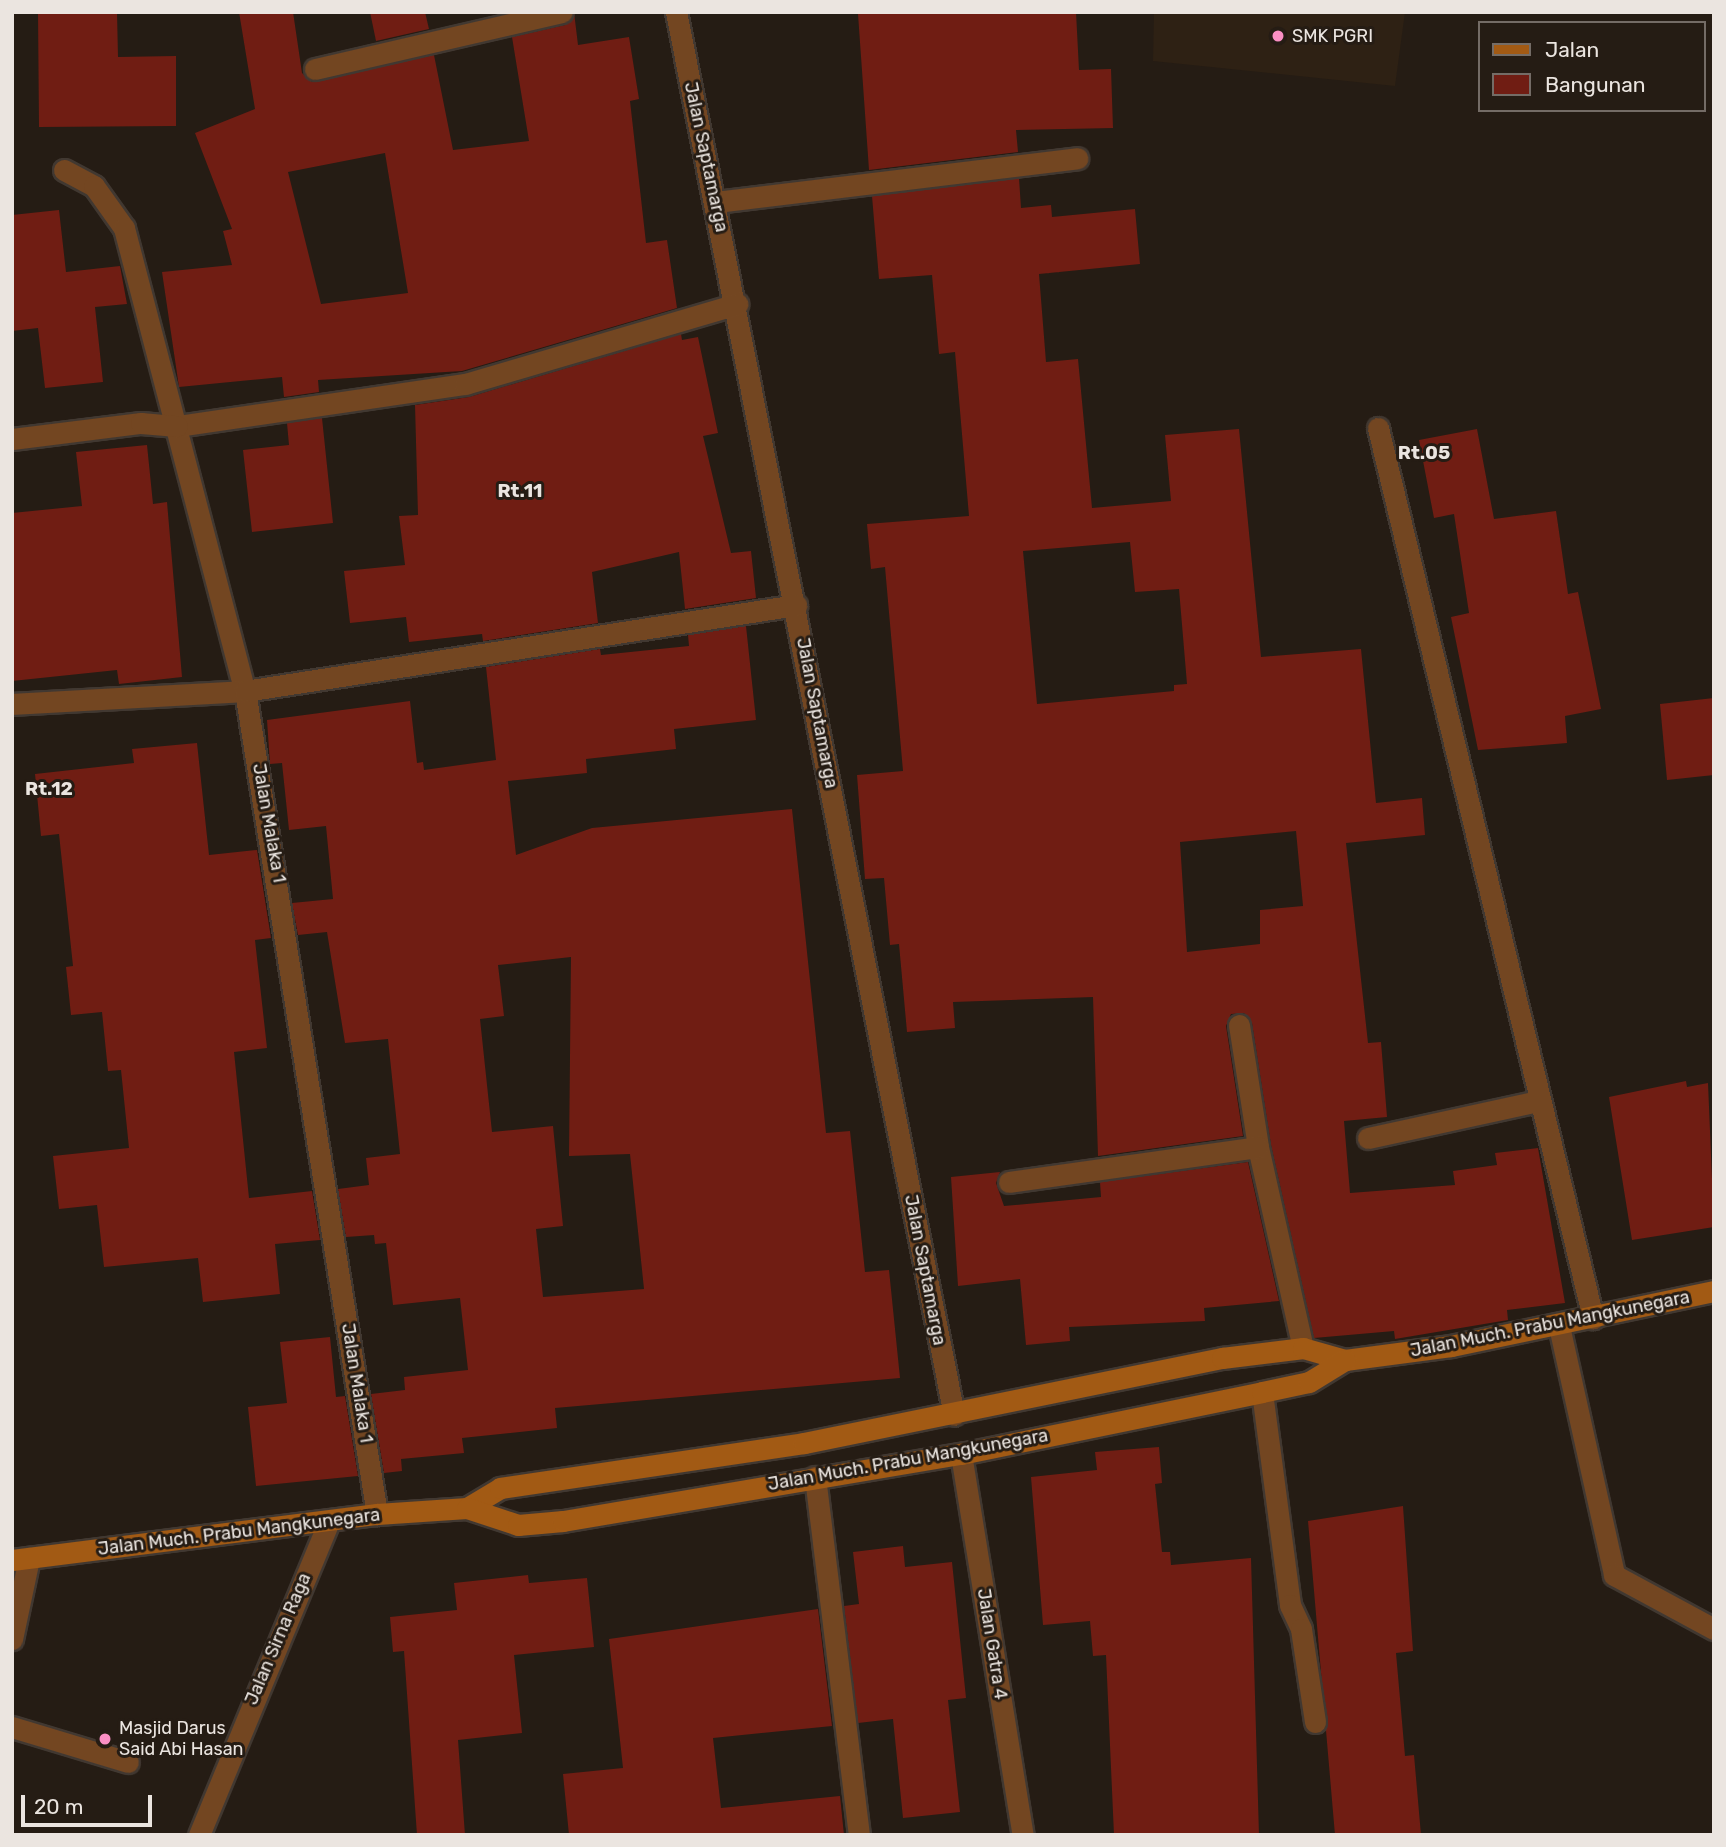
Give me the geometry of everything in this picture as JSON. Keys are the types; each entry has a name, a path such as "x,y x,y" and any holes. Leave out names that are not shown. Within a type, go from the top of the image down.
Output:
{"main road":[{"name":"Jalan Much. Prabu Mangkunegara","path":"20,1559 328,1523 377,1514 467,1508 518,1525 961,1454 1309,1382 1345,1360 1559,1326 1714,1291"},
{"name":"Jalan Much. Prabu Mangkunegara","path":"467,1508 512,1485 954,1415 1222,1358 1303,1349 1345,1360"}],"street":[{"path":"315,69 561,12"},
{"name":"Jalan Saptamarga","path":"676,12 737,304 954,1415"},
{"path":"716,202 1077,158"},
{"name":"Jalan Malaka 1","path":"64,170 94,186 124,228 245,691 377,1514"},
{"path":"12,439 141,423 177,426 465,384 737,304"},
{"path":"1378,428 1537,1101 1593,1318"},
{"path":"12,704 245,691 796,605"},
{"path":"1240,1025 1258,1147 1303,1349"},
{"path":"1368,1138 1537,1101"},
{"path":"1009,1182 1258,1147"},
{"path":"1559,1326 1614,1575 1714,1629"},
{"path":"1262,1392 1290,1605 1301,1629 1315,1723"},
{"name":"Jalan Gatra 4","path":"961,1454 1023,1835"},
{"path":"815,1477 859,1835"},
{"name":"Jalan Sirna Raga","path":"199,1835 328,1523"},
{"path":"12,1639 20,1559"},
{"path":"12,1727 128,1762"}],"shaded area":[{"name":"SMK PGRI","path":"1154,12 1405,12 1395,86 1153,61"}],"building":[{"path":"38,12 117,12 118,57 176,56 176,126 39,127"},
{"path":"239,12 293,12 302,73 312,82 434,55 453,150 529,141 512,37 565,25 574,12 578,45 629,37 639,99 630,101 646,243 667,240 677,308 462,371 318,380 319,392 284,397 282,377 179,387 162,272 232,265 223,231 232,229 195,133 255,109","holes":["385,153 408,293 321,304 288,172"]},
{"path":"370,12 425,12 429,29 376,41"},
{"path":"1076,12 1079,70 1111,69 1113,128 1016,130 1018,152 869,170 858,14"},
{"path":"1019,178 1021,208 1051,205 1052,217 1135,209 1140,264 1039,274 1046,362 1078,359 1092,508 1171,501 1165,435 1239,429 1261,657 1361,649 1376,803 1422,798 1425,835 1346,843 1368,1043 1381,1042 1387,1117 1344,1121 1350,1193 1455,1185 1453,1171 1497,1165 1495,1153 1538,1148 1565,1303 1507,1310 1508,1320 1395,1339 1394,1331 1314,1338 1271,1145 1252,1023 1244,1013 1231,1014 1226,1026 1243,1136 1098,1156 1093,997 953,1002 955,1028 907,1032 899,944 890,945 884,878 865,879 857,775 903,771 885,567 871,569 867,524 969,516 955,352 939,354 932,275 879,279 872,196","holes":["1130,542 1135,592 1179,589 1187,684 1174,685 1174,691 1037,704 1023,551","1296,831 1303,906 1260,910 1260,944 1187,952 1180,842"]},
{"path":"59,210 66,272 120,266 127,304 95,307 103,382 45,388 38,328 12,331 12,215"},
{"path":"681,334 682,340 698,337 718,433 703,436 731,553 751,551 756,598 685,609 679,552 592,572 598,623 483,641 482,634 409,642 406,617 350,623 344,571 405,565 399,516 418,515 415,405 469,397"},
{"path":"322,418 333,523 252,532 243,450 289,445 287,423"},
{"path":"1477,429 1494,519 1556,511 1568,594 1578,592 1601,709 1565,716 1567,743 1478,750 1451,617 1469,613 1454,514 1434,518 1419,440"},
{"path":"147,445 153,504 167,502 182,677 119,684 117,670 12,681 12,513 82,506 76,452"},
{"path":"746,626 756,720 674,729 676,749 586,759 587,773 508,781 516,855 592,828 792,809 826,1133 850,1131 865,1272 889,1270 900,1378 555,1408 557,1428 462,1438 464,1453 401,1459 402,1471 384,1473 371,1394 405,1390 404,1377 468,1370 460,1298 393,1305 386,1243 375,1244 374,1235 346,1237 338,1189 369,1185 366,1158 400,1154 388,1039 345,1043 327,932 298,935 292,903 333,899 326,826 289,830 282,763 270,764 267,720 410,701 417,763 423,762 424,770 496,760 486,667 600,649 601,655 689,646 688,635","holes":["571,957 569,1156 630,1154 644,1289 543,1297 536,1229 563,1226 553,1126 492,1132 480,1019 504,1016 498,965"]},
{"path":"1714,698 1714,775 1667,780 1660,704"},
{"path":"197,743 209,855 257,850 271,938 255,940 267,1048 234,1052 249,1198 312,1191 320,1240 275,1244 280,1294 203,1302 198,1258 104,1267 97,1205 59,1209 53,1156 129,1148 121,1070 108,1071 102,1012 71,1015 66,967 73,966 59,834 41,836 35,774 134,763 132,749"},
{"path":"1686,1081 1687,1087 1708,1083 1714,1227 1632,1240 1609,1097"},
{"path":"1248,1162 1279,1301 1204,1308 1205,1321 1069,1327 1070,1341 1026,1345 1020,1279 958,1286 951,1177 1000,1172 996,1183 1004,1206 1101,1197 1100,1182"},
{"path":"330,1337 336,1397 345,1396 358,1476 256,1486 248,1407 287,1403 280,1342"},
{"path":"1159,1447 1162,1483 1155,1484 1162,1552 1170,1552 1171,1565 1251,1558 1259,1835 1114,1835 1106,1655 1093,1656 1090,1621 1043,1625 1031,1477 1097,1470 1095,1452"},
{"path":"1403,1506 1413,1651 1396,1653 1405,1756 1414,1755 1421,1835 1335,1835 1308,1521"},
{"path":"903,1546 905,1567 952,1562 966,1698 948,1700 960,1812 903,1818 893,1719 858,1723 844,1606 859,1604 853,1552"},
{"path":"528,1575 529,1583 587,1578 594,1647 514,1655 522,1733 458,1740 465,1835 417,1835 404,1651 393,1652 390,1617 457,1610 454,1583"},
{"path":"818,1609 832,1726 713,1738 721,1808 840,1796 844,1835 569,1835 563,1774 623,1768 609,1639"}],"place":[{"name":"SMK PGRI","path":"1278,36"},
{"name":"Masjid Darus Said Abi Hasan","path":"105,1739"}],"district":[{"name":"Rt.05","path":"1424,453"},
{"name":"Rt.11","path":"520,491"},
{"name":"Rt.12","path":"49,789"}]}
